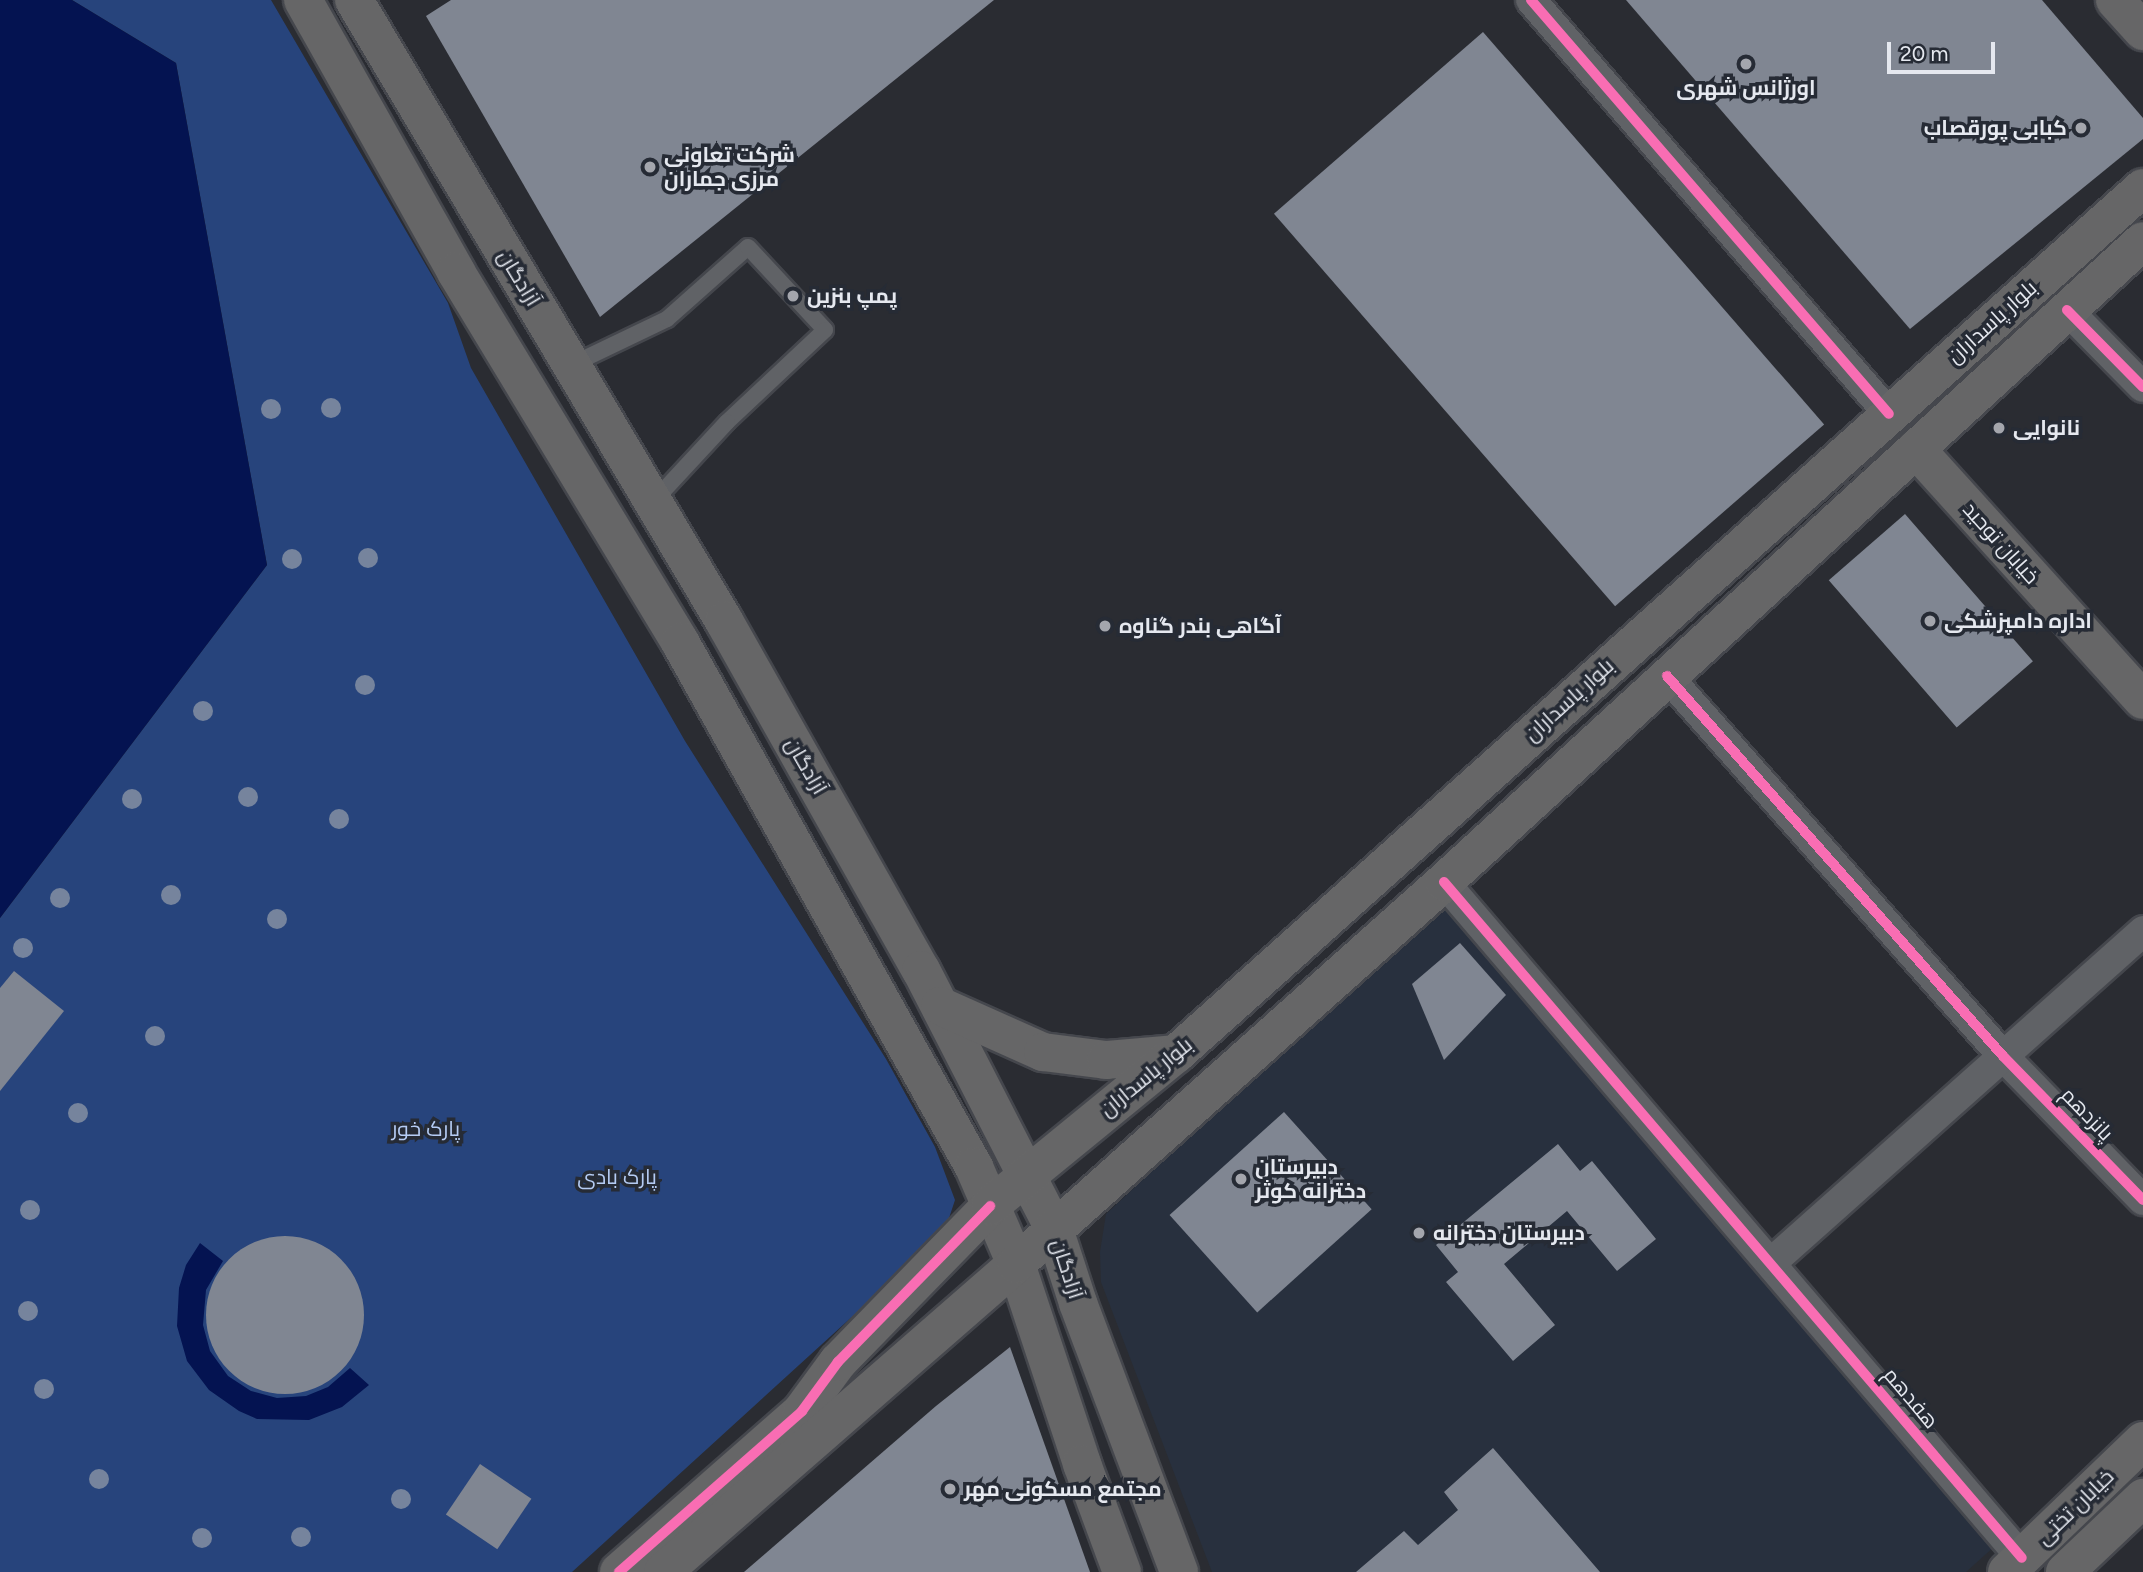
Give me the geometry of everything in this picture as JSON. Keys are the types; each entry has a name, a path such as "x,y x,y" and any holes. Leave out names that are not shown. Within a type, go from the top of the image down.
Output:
{"main road":[{"path":"303,0 456,272 680,642 974,1167 1016,1264 1082,1464 1122,1572"},
{"name":"آزادگان","path":"354,0 724,621 940,1006 1054,1229 1078,1303 1179,1572"},
{"path":"2115,0 2143,32"},
{"name":"بلوار پاسداران","path":"669,1561 802,1411 838,1362 990,1206 1027,1173 1176,1054 2143,188"},
{"name":"بلوار پاسداران","path":"669,1561 1016,1264 1444,882 2143,241"},
{"name":"خیابان توحید","path":"1916,449 2143,700"},
{"path":"1354,892 1390,930"},
{"path":"940,1006 1043,1052 1106,1060 1176,1054"},
{"name":"خیابان تختی","path":"2014,1565 2143,1441"},
{"name":"خیابان تختی","path":"2065,1572 2143,1498"},
{"path":"619,1572 669,1561"}],"street":[{"path":"1531,0 1889,414"},
{"path":"2067,310 2143,387"},
{"name":"پانزدهم","path":"1667,676 2003,1056 2143,1200"},
{"name":"هفدهم","path":"1444,882 1771,1264 2014,1565"},
{"path":"1771,1264 2143,931"}],"lane":[{"path":"571,365 667,319 748,247 825,330 727,422 653,502"}],"shaded area":[{"path":"0,0 72,0 176,63 267,565 0,918"},
{"name":"دبیرستان دخترانه","path":"1452,892 1996,1545 1966,1572 1212,1572 1101,1282 1100,1252 1106,1214"},
{"path":"200,1243 223,1261 206,1290 203,1325 210,1351 228,1376 251,1391 277,1398 306,1396 328,1387 350,1368 369,1385 342,1407 309,1420 257,1419 239,1411 209,1390 187,1361 177,1326 179,1288 186,1265"},
{"path":"288,1273 303,1276 316,1284 324,1297 327,1312 324,1327 316,1340 303,1348 288,1351 273,1348 260,1340 252,1327 249,1312 252,1297 260,1284 273,1276"}],"green space":[{"name":"پارک خور","path":"72,0 271,0 448,303 471,368 685,741 886,1059 935,1147 955,1200 944,1233 572,1572 0,1572 0,918 267,565 176,63"}],"building":[{"name":"شرکت تعاونی مرزی جماران","path":"451,0 994,0 600,317 426,16"},
{"path":"1626,0 2042,0 2143,118 2143,139 1910,329"},
{"path":"1483,32 1824,424 1615,606 1274,214"},
{"name":"اداره دامپزشکی","path":"1905,514 2033,661 1957,727 1829,580"},
{"path":"1460,943 1506,995 1444,1060 1412,984"},
{"path":"14,971 64,1011 0,1091 0,988"},
{"path":"1284,1112 1372,1209 1257,1312 1170,1215"},
{"path":"1558,1144 1580,1171 1592,1161 1656,1239 1617,1271 1567,1211 1504,1264 1555,1325 1513,1361 1446,1282 1458,1272 1436,1245"},
{"path":"285,1236 315,1242 341,1259 358,1285 364,1315 358,1345 341,1371 315,1388 285,1394 255,1388 229,1371 212,1345 206,1315 212,1285 229,1259 255,1242"},
{"name":"مجتمع مسکونی مهر","path":"1010,1347 1090,1572 744,1572 936,1406"},
{"path":"1493,1448 1600,1572 1356,1572 1404,1531 1418,1545 1458,1510 1444,1492"},
{"path":"480,1464 531,1499 497,1549 446,1515"}],"cycle path":[{"path":"1531,0 1889,414"},
{"path":"2067,310 2143,387"},
{"path":"1667,676 2003,1056 2143,1200"},
{"path":"1444,882 2022,1558"},
{"path":"619,1572 802,1411 838,1362 990,1206"}],"place":[{"name":"اورژانس شهری","path":"1746,64"},
{"name":"کبابی پورقصاب","path":"2081,128"},
{"name":"شرکت تعاونی مرزی جماران","path":"650,167"},
{"name":"پمپ بنزین","path":"793,296"},
{"name":"نانوایی","path":"1999,428"},
{"name":"اداره دامپزشکی","path":"1930,621"},
{"name":"آگاهی بندر گناوه","path":"1105,626"},
{"name":"دبیرستان دخترانه کوثر","path":"1241,1179"},
{"name":"دبیرستان دخترانه","path":"1419,1233"},
{"name":"مجتمع مسکونی مهر","path":"950,1489"}],"park label":[{"name":"پارک بادی","path":"617,1177"}]}
